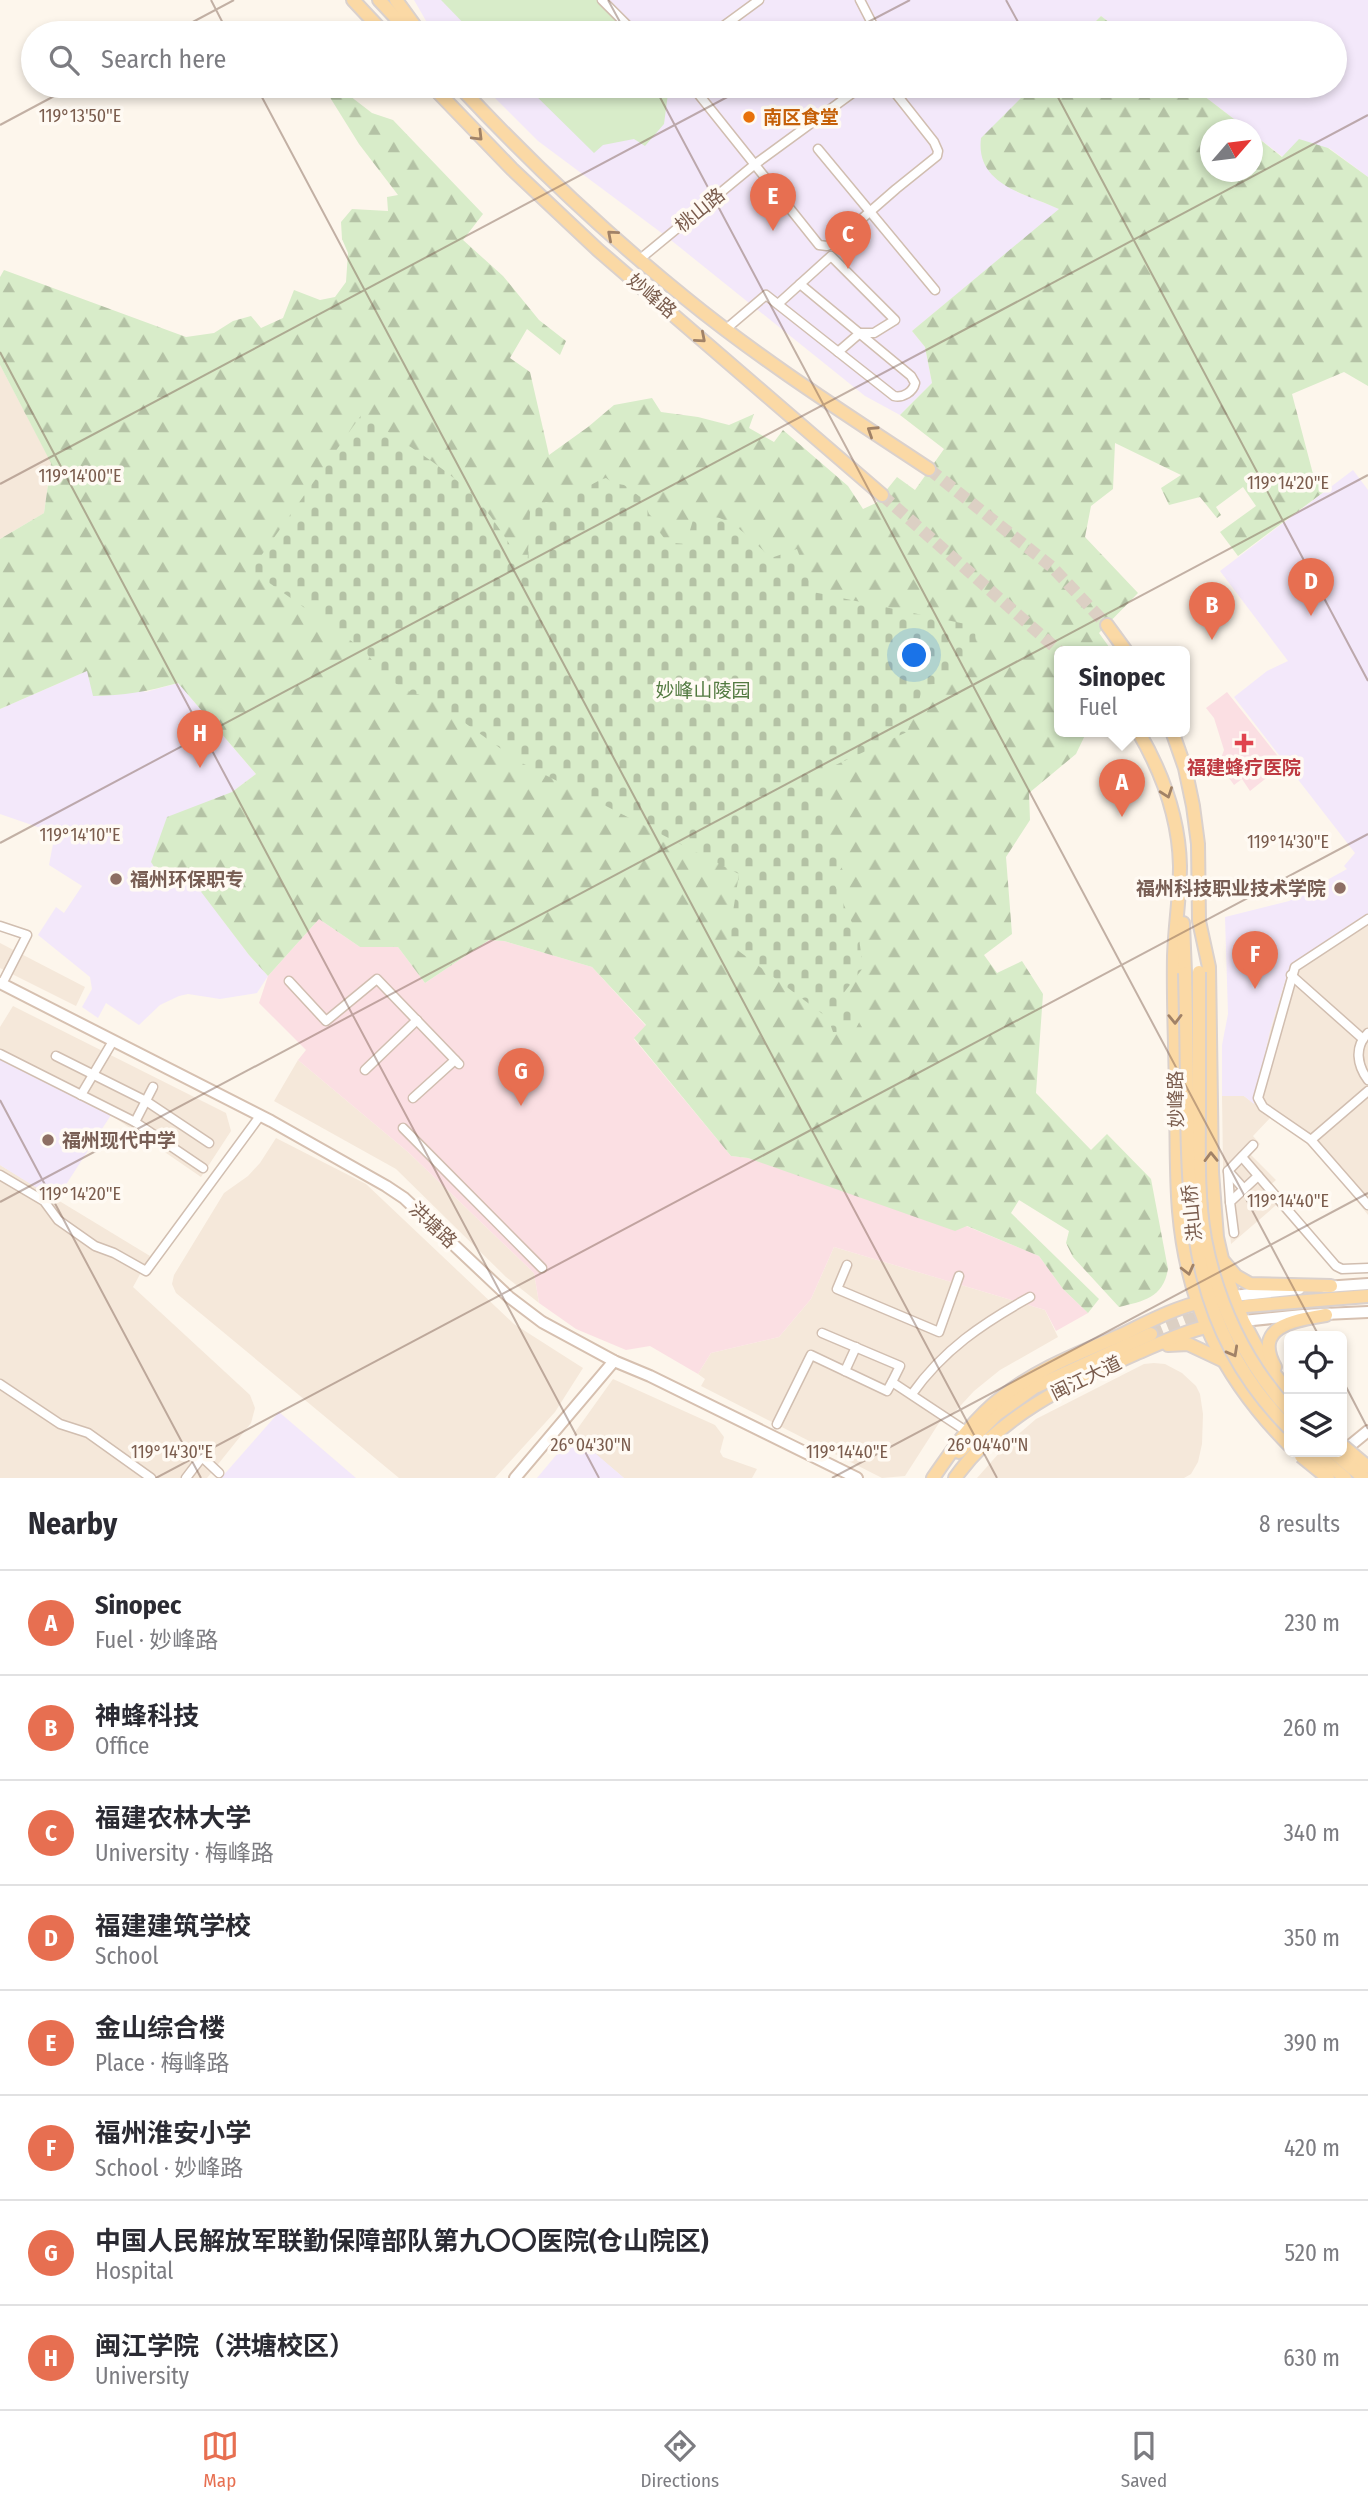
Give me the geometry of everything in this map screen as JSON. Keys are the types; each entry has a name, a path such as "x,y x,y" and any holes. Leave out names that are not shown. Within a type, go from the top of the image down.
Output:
{"main road":[{"path":"353,0 373,21"},
{"path":"379,0 399,21"},
{"path":"396,0 411,21"},
{"name":"妙峰路","path":"444,98 512,169 598,250 882,495"},
{"name":"妙峰路","path":"470,98 538,167 640,259 726,329 822,398 929,468"},
{"path":"1107,625 1122,646"},
{"name":"妙峰路","path":"1141,737 1171,802 1180,866 1174,957 1176,1176 1184,1252 1198,1302 1222,1360 1241,1390 1284,1439"},
{"name":"妙峰路","path":"1174,737 1185,768 1193,806 1198,844 1199,921 1210,977 1212,1180 1215,1221 1233,1296 1245,1313 1271,1371 1284,1387"},
{"path":"1180,866 1192,972 1205,1239 1217,1285 1236,1332 1261,1375 1284,1404"},
{"path":"1192,972 1199,921"},
{"name":"洪山桥","path":"1192,972 1188,1170 1196,1253 1210,1302 1230,1346 1251,1382 1284,1421"},
{"path":"1222,1259 1236,1276 1250,1284 1331,1286"},
{"path":"934,1476 966,1431 1002,1396 1050,1367 1198,1302 1233,1296"},
{"name":"闽江大道","path":"955,1478 963,1466 999,1430 1035,1404 1098,1370 1176,1336 1245,1313 1368,1298"},
{"path":"1284,1379 1269,1354 1272,1336 1281,1325 1288,1322 1326,1315"},
{"path":"934,1476 985,1425 1026,1392 1069,1369 1152,1336 1072,1374 1018,1404 979,1439 963,1466"},
{"path":"1134,1355 1171,1345 1188,1344 1222,1360"},
{"path":"1347,1449 1368,1467"},
{"path":"1303,1457 1328,1478"},
{"path":"1321,1457 1345,1478"},
{"path":"1339,1457 1364,1478"}],"street":[{"path":"602,0 623,21"},
{"path":"730,21 759,0"},
{"path":"860,0 871,21"},
{"path":"701,98 819,245 827,246 933,161 938,154 934,142 899,98"},
{"name":"桃山路","path":"640,259 754,165 846,98"},
{"path":"818,149 935,290"},
{"path":"778,304 831,256 895,320 874,333 860,333 838,352"},
{"path":"726,329 766,295 894,396 907,394 915,386 914,380 800,284"},
{"path":"1368,919 1298,963 1291,975 1259,1101 1263,1107 1311,1140 1368,1205"},
{"path":"0,926 27,935 1,984"},
{"path":"1291,975 1365,1036 1358,1053 1368,1080"},
{"path":"289,981 326,1021 377,979 457,1062 413,1098"},
{"name":"洪塘路","path":"1,984 260,1116 395,1191 520,1306 555,1330 857,1478"},
{"path":"365,1070 417,1020"},
{"path":"82,1096 113,1041"},
{"path":"0,1054 135,1122 203,1168"},
{"path":"56,1056 146,1101 209,1143"},
{"path":"135,1122 153,1087"},
{"path":"1311,1140 1368,1091"},
{"path":"0,1175 37,1196 66,1227 94,1246 114,1253 146,1271 260,1116"},
{"path":"404,1128 542,1268"},
{"path":"1234,1233 1228,1171 1253,1145"},
{"path":"1242,1157 1336,1266 1347,1269 1368,1268"},
{"path":"1228,1171 1244,1189"},
{"path":"1230,1202 1258,1176"},
{"path":"847,1265 837,1289 939,1332 959,1276"},
{"path":"1233,1296 1368,1284"},
{"path":"912,1394 935,1364 956,1344 1030,1297"},
{"path":"1245,1313 1326,1315 1368,1312"},
{"path":"777,1424 811,1355 887,1391 900,1366 822,1333"},
{"path":"845,1371 856,1348"},
{"path":"515,1478 614,1361"},
{"path":"892,1382 966,1431"},
{"path":"0,1384 56,1422 88,1433 151,1478"},
{"path":"1308,1478 1368,1430"},
{"path":"186,1478 202,1457 219,1473"}],"shaded area":[{"path":"414,0 1368,0 1368,177 1329,148 1283,157 1263,142 1263,119 1234,119 1207,98 1347,98 1347,21 1107,21 1101,16 1096,21 426,21"},
{"path":"495,98 1021,98 982,138 1017,192 1060,209 912,331 925,347 932,383 900,415 865,396 667,237 538,141"},
{"path":"0,365 51,462 44,513 0,539"},
{"path":"1353,470 1368,490 1368,916 1290,965 1270,1031 1254,1104 1244,1096 1222,1096 1222,1045 1228,1014 1225,917 1289,901 1347,869 1344,866 1355,853 1234,697 1267,671 1288,661 1220,571"},
{"name":"福州环保职专","path":"87,671 146,692 178,683 256,774 232,792 209,802 168,888 186,871 268,976 257,993 220,999 188,994 179,996 160,1005 139,1025 106,1003 98,1018 82,1007 92,989 90,977 38,935 56,907 64,913 82,886 49,865 55,833 0,814 0,709"},
{"name":"福建蜂疗医院","path":"1227,692 1284,764 1250,791 1242,779 1234,785 1219,764 1224,750 1214,718 1206,708"},
{"path":"1368,916 1368,1215 1315,1148 1271,1117 1253,1136 1260,1144 1250,1154 1276,1180 1269,1186 1282,1200 1231,1244 1223,1165 1222,1096 1244,1096 1253,1103 1270,1031 1290,965"},
{"path":"319,919 360,947 398,947 425,983 489,940 504,941 592,967 646,1026 634,1039 731,1156 748,1158 966,1226 1039,1256 1063,1289 1088,1313 1056,1331 1045,1310 834,1247 811,1299 779,1337 711,1353 698,1374 650,1346 626,1350 576,1329 539,1303 534,1273 408,1152 298,1060 306,1050 259,1003 268,976"},
{"path":"0,943 85,987 76,1006 0,968"},
{"path":"13,1006 226,1113 231,1131 201,1177 111,1115 0,1057 0,1027"},
{"name":"福州现代中学","path":"0,1057 111,1115 56,1200 0,1165"},
{"path":"298,1060 408,1152 534,1273 539,1303 506,1277 396,1169 274,1101"},
{"path":"276,1138 366,1184 514,1324 583,1368 555,1412 495,1478 399,1478 176,1293 172,1284 174,1275 224,1193 248,1176"},
{"path":"0,1165 150,1256 133,1287 250,1395 255,1408 251,1423 207,1478 0,1478"},
{"path":"834,1247 1045,1310 1058,1337 1000,1370 974,1391 951,1416 946,1412 905,1476 882,1478 701,1386 705,1379 698,1374 711,1353 779,1337 811,1299"},
{"path":"1144,1364 1165,1364 1182,1373 1196,1386 1200,1394 1203,1414 1202,1444 1198,1462 1191,1474 1184,1478 977,1478 1008,1443 1036,1419"},
{"path":"613,1379 715,1425 724,1437 720,1452 723,1457 757,1469 752,1478 624,1478 573,1435"},
{"path":"279,1412 356,1478 221,1478"},
{"path":"574,1435 624,1478 537,1478"}],"green space":[{"path":"441,0 597,0 618,21 461,21"},
{"path":"330,98 353,98 372,113 393,120 483,214 463,240 503,276 539,320 566,341 560,355 527,329 510,358 530,372 549,455 614,405 652,398 661,412 729,425 754,414 749,428 774,442 783,430 848,486 863,509 876,503 897,477 915,490 944,449 900,415 932,383 925,347 912,331 1059,209 1006,186 986,167 981,154 981,138 1021,98 1207,98 1234,119 1200,119 1200,182 1263,182 1263,142 1282,157 1299,139 1328,148 1368,177 1368,386 1344,372 1292,394 1313,474 1325,491 1238,556 1220,532 1256,506 1243,487 1216,507 1221,515 1217,518 1200,497 1169,505 1161,488 1181,475 1115,443 1113,489 1091,506 1085,537 1138,593 1099,633 1108,646 1054,646 1054,737 1084,737 1076,754 1029,793 1030,820 1006,857 1012,934 984,955 997,973 1022,961 1043,994 1036,1093 1091,1150 1107,1134 1151,1179 1168,1269 1162,1286 1151,1297 1119,1307 1073,1257 1066,1243 1069,1231 1019,1200 1011,1213 1099,1299 1088,1313 1063,1289 1039,1256 967,1226 955,1231 748,1158 731,1156 634,1038 646,1025 592,967 504,941 489,940 425,983 398,947 360,947 319,919 268,976 186,872 168,888 151,862 167,817 232,792 256,774 178,683 136,692 93,696 87,671 0,709 0,539 44,513 51,463 0,365 0,277 4,270 186,337 214,333 233,321 251,316 261,328 283,318 294,290 320,300 335,297 346,282 348,253 342,239 341,222 352,209 388,211 387,197 398,195 359,144"},
{"path":"538,98 667,98 664,124 645,146 634,139 603,145 594,153"},
{"name":"妙峰山陵园","path":"362,414 455,479 477,499 527,573 530,512 546,502 568,499 606,478 613,483 624,485 643,499 658,530 664,538 674,543 686,544 693,520 719,518 742,531 771,558 797,549 813,592 975,626 976,657 940,683 924,686 907,732 829,768 826,850 847,859 833,881 859,938 863,968 842,995 862,1017 854,1032 833,1032 828,1018 728,943 739,874 518,761 426,695 414,694 386,678 364,650 251,570"}],"tunnel":[{"path":"929,469 1052,567 1107,625"},
{"path":"882,495 1054,647"},
{"path":"1151,1334 1186,1320 1211,1314"}],"place":[{"name":"南区食堂","path":"749,117"},
{"name":"金山综合楼","path":"773,231"},
{"name":"福建农林大学","path":"848,269"},
{"name":"福建建筑学校","path":"1311,616"},
{"name":"神蜂科技","path":"1212,640"},
{"name":"福建蜂疗医院","path":"1244,743"},
{"name":"闽江学院（洪塘校区）","path":"200,768"},
{"name":"Sinopec","path":"1122,817"},
{"name":"福州环保职专","path":"116,879"},
{"name":"福州科技职业技术学院","path":"1340,888"},
{"name":"福州淮安小学","path":"1255,989"},
{"name":"中国人民解放军联勤保障部队第九〇〇医院(仓山院区)","path":"521,1106"},
{"name":"福州现代中学","path":"48,1140"}]}
